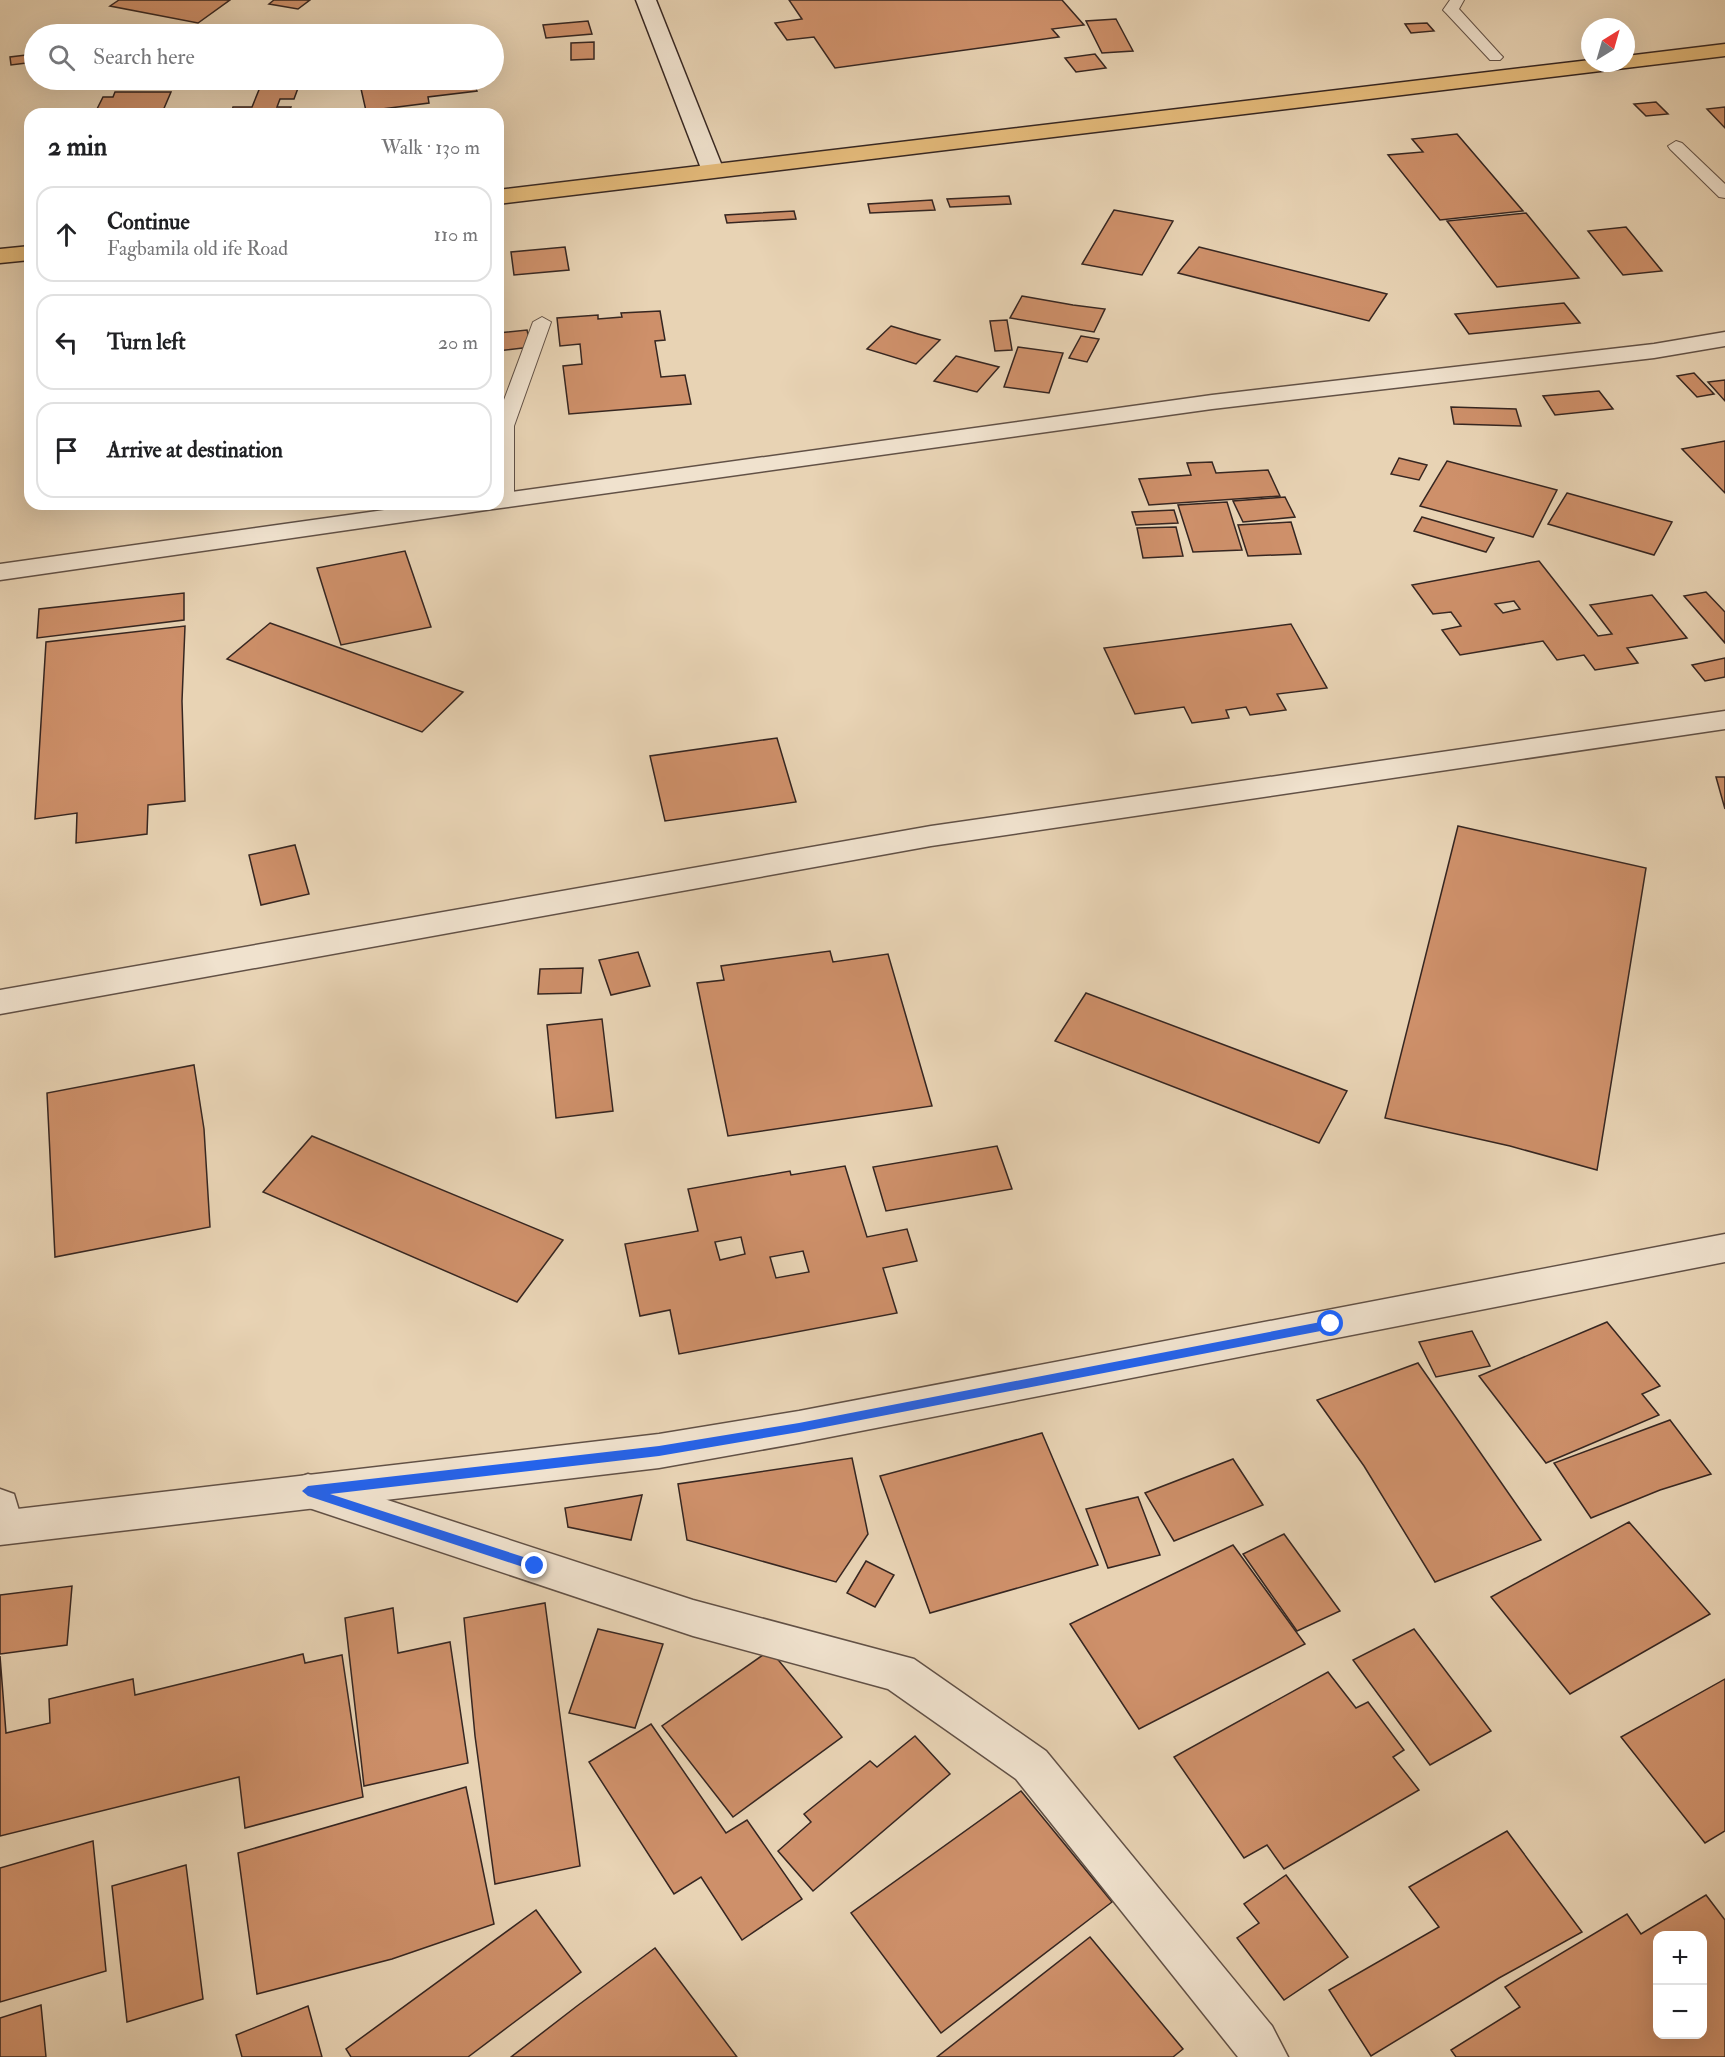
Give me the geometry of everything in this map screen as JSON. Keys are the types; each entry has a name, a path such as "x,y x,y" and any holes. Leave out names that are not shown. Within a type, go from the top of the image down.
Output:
{"highway":[{"path":"1635,61 1725,50"},
{"path":"504,195 710,162 1519,54"},
{"path":"504,179 710,162 1581,67"},
{"path":"0,236 24,234"},
{"path":"0,256 24,254"}],"street":[{"path":"646,0 710,162"},
{"path":"504,501 1212,402 1654,351 1725,339"},
{"path":"0,572 438,510"},
{"path":"0,1002 931,836 1725,720"},
{"path":"1,1520 308,1491 659,1451 799,1427 1725,1248"},
{"path":"308,1491 693,1617 899,1673 1031,1765 1254,2052"}],"lane":[{"path":"1457,0 1451,10 1495,57"},
{"path":"1676,146 1725,193"},
{"path":"504,426 542,322"}],"building":[{"path":"119,0 230,0 198,23 110,6"},
{"path":"274,0 310,0 298,9 269,4"},
{"path":"789,0 1062,0 1084,25 1052,29 1059,37 835,68 814,37 787,40 775,23 802,19"},
{"path":"1116,19 1133,51 1102,53 1086,21"},
{"path":"588,21 592,34 546,38 543,25"},
{"path":"1427,23 1434,31 1411,33 1405,24"},
{"path":"594,42 594,59 571,60 571,43"},
{"path":"1095,54 1106,68 1076,72 1065,58"},
{"path":"24,55 24,63 11,65 10,57"},
{"path":"259,90 297,90 294,99 280,99 277,107 291,108 233,108 252,107"},
{"path":"361,90 477,91 428,97 429,103 390,108 365,108"},
{"path":"115,92 171,92 164,108 98,108 103,97 113,97"},
{"path":"1656,102 1668,114 1646,116 1634,104"},
{"path":"1725,107 1725,128 1707,109"},
{"path":"1457,134 1523,211 1440,220 1388,155 1423,152 1412,139"},
{"path":"1009,196 1011,204 950,207 947,199"},
{"path":"932,200 935,210 870,213 868,204"},
{"path":"1114,210 1173,221 1142,275 1082,264"},
{"path":"794,211 796,219 727,223 725,215"},
{"path":"1526,213 1579,278 1497,287 1447,221"},
{"path":"1626,227 1662,271 1623,275 1588,231"},
{"path":"565,247 569,270 514,275 511,252"},
{"path":"1199,247 1387,294 1369,321 1178,273"},
{"path":"1022,296 1105,309 1094,332 1010,318"},
{"path":"1564,303 1580,323 1469,334 1455,314"},
{"path":"660,311 665,340 655,341 661,377 685,375 691,404 569,414 563,366 582,364 580,344 560,346 557,318 598,315 598,319 622,317 621,313"},
{"path":"1007,320 1012,350 995,351 990,321"},
{"path":"891,326 940,340 916,364 867,349"},
{"path":"527,330 531,347 504,350 504,332"},
{"path":"1081,336 1099,339 1087,362 1069,358"},
{"path":"1018,347 1063,353 1049,393 1004,387"},
{"path":"956,356 999,367 977,392 934,381"},
{"path":"1694,373 1714,394 1697,397 1677,376"},
{"path":"1725,380 1725,401 1708,382"},
{"path":"1599,391 1613,409 1555,415 1543,396"},
{"path":"1451,407 1516,409 1521,426 1454,424"},
{"path":"1725,441 1725,493 1682,449"},
{"path":"1399,458 1427,465 1419,480 1391,474"},
{"path":"1447,461 1557,490 1533,537 1420,506"},
{"path":"1212,462 1216,473 1268,470 1280,496 1149,505 1139,479 1191,475 1187,463"},
{"path":"1567,493 1672,522 1654,555 1548,524"},
{"path":"1285,497 1295,517 1243,522 1233,501"},
{"path":"1227,502 1242,550 1193,552 1178,505"},
{"path":"1174,510 1178,523 1136,525 1132,512"},
{"path":"1422,517 1494,538 1486,552 1414,531"},
{"path":"1291,522 1301,554 1248,556 1238,525"},
{"path":"1176,527 1183,556 1143,558 1137,528"},
{"path":"405,551 431,627 341,645 317,568"},
{"path":"1539,561 1598,636 1612,634 1590,605 1652,595 1687,638 1627,648 1638,663 1595,670 1584,655 1557,660 1543,641 1460,655 1442,630 1461,626 1451,612 1433,614 1412,585","holes":["1514,601 1520,609 1503,613 1495,604"]},
{"path":"1706,592 1725,612 1725,643 1684,596"},
{"path":"184,593 184,620 37,638 39,609"},
{"path":"270,623 463,692 422,732 227,659"},
{"path":"1291,624 1327,688 1277,694 1286,710 1250,715 1246,707 1226,710 1229,718 1192,723 1184,707 1135,714 1104,648"},
{"path":"185,626 182,701 185,801 148,805 147,834 76,843 77,813 35,819 46,642"},
{"path":"1725,658 1725,677 1705,681 1692,665"},
{"path":"777,738 796,802 665,821 650,756"},
{"path":"1716,777 1725,777 1725,809"},
{"path":"1458,826 1646,868 1597,1170 1510,1146 1385,1118"},
{"path":"295,845 309,894 261,905 249,855"},
{"path":"830,951 833,962 888,954 932,1106 728,1136 697,983 724,980 721,966"},
{"path":"638,952 650,986 611,995 599,960"},
{"path":"583,968 581,993 538,994 540,969"},
{"path":"1086,993 1347,1091 1319,1143 1055,1041"},
{"path":"602,1019 613,1111 556,1118 547,1025"},
{"path":"194,1065 204,1129 210,1227 55,1257 47,1093"},
{"path":"312,1136 563,1240 517,1302 263,1192"},
{"path":"997,1146 1012,1189 886,1211 873,1167"},
{"path":"845,1166 867,1237 907,1229 917,1261 883,1268 897,1313 679,1354 670,1310 640,1316 625,1244 698,1231 688,1189 790,1171 791,1175","holes":["741,1237 745,1254 720,1260 715,1242","803,1251 809,1272 776,1278 770,1257"]},
{"path":"1607,1322 1660,1386 1642,1394 1659,1415 1546,1463 1479,1376"},
{"path":"1472,1331 1490,1366 1436,1377 1419,1342"},
{"path":"1418,1363 1541,1540 1435,1582 1364,1466 1317,1400"},
{"path":"1670,1420 1711,1474 1660,1490 1591,1518 1554,1463"},
{"path":"1042,1433 1098,1565 930,1613 880,1476"},
{"path":"852,1458 868,1534 836,1582 687,1540 678,1484"},
{"path":"1233,1459 1263,1505 1174,1541 1145,1493"},
{"path":"642,1495 631,1540 568,1527 565,1508"},
{"path":"1138,1497 1160,1555 1108,1568 1086,1509"},
{"path":"1629,1522 1710,1614 1570,1694 1491,1597"},
{"path":"1284,1534 1340,1611 1297,1631 1243,1554"},
{"path":"1233,1545 1305,1644 1139,1729 1070,1624"},
{"path":"866,1561 894,1575 875,1607 847,1593"},
{"path":"72,1586 67,1645 0,1654 0,1595"},
{"path":"545,1603 580,1866 495,1884 475,1736 464,1618"},
{"path":"393,1608 398,1653 450,1642 468,1763 364,1786 345,1618"},
{"path":"598,1629 663,1644 635,1728 569,1713"},
{"path":"1414,1629 1491,1731 1430,1765 1353,1660"},
{"path":"770,1650 842,1737 733,1817 662,1726"},
{"path":"303,1654 305,1663 342,1655 363,1797 245,1828 239,1777 0,1836 0,1656 6,1733 50,1723 49,1699 133,1679 135,1695"},
{"path":"1328,1672 1356,1708 1368,1702 1404,1750 1393,1757 1419,1790 1284,1869 1267,1845 1244,1858 1174,1757"},
{"path":"1725,1679 1725,1831 1705,1843 1621,1737"},
{"path":"651,1724 726,1833 747,1820 802,1899 742,1940 701,1877 674,1894 589,1762"},
{"path":"915,1736 950,1774 813,1891 778,1851 811,1822 804,1814 870,1761 877,1767"},
{"path":"466,1787 494,1924 392,1959 257,1994 238,1853"},
{"path":"1021,1791 1112,1902 941,2033 851,1913"},
{"path":"1507,1831 1582,1932 1499,1978 1371,2056 1329,1990 1439,1927 1409,1887"},
{"path":"93,1841 106,1971 0,2002 0,1868"},
{"path":"186,1865 203,1999 127,2022 112,1886"},
{"path":"1286,1875 1348,1957 1284,2000 1237,1938 1259,1923 1244,1904"},
{"path":"1706,1895 1725,1920 1725,2057 1456,2057 1451,2050 1520,2007 1505,1987 1627,1914 1641,1934"},
{"path":"536,1910 581,1972 468,2057 351,2057 346,2049"},
{"path":"1090,1937 1183,2049 1173,2057 937,2057"},
{"path":"655,1948 737,2057 511,2057 577,2006"},
{"path":"41,2005 46,2057 0,2057 0,2018"},
{"path":"308,2006 322,2057 242,2057 236,2035"}],"route":[{"path":"535,1566 308,1491 659,1451 799,1427 1331,1324"}]}
